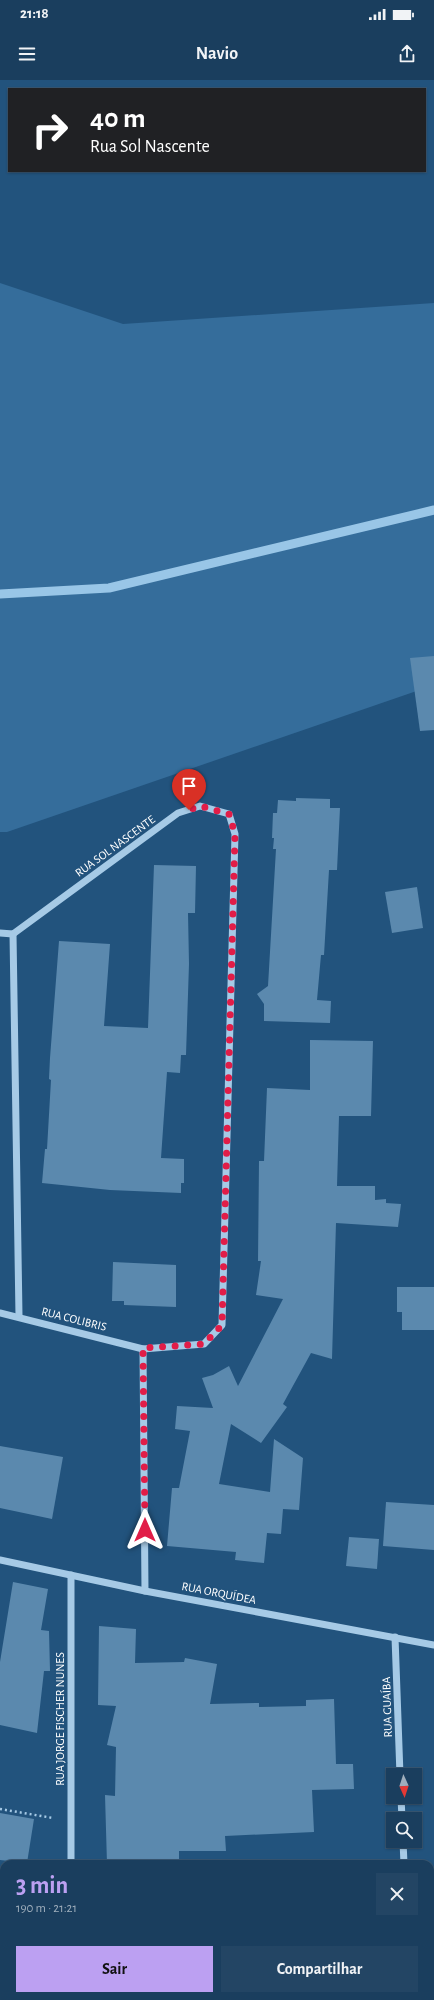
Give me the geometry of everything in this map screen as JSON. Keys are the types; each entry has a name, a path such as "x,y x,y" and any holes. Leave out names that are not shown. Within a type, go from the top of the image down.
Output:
{"street":[{"name":"RUA SOL NASCENTE","path":"13,934 178,813 200,806 229,814 235,834 222,1325 204,1344 143,1348"},
{"path":"0,933 13,934 19,1316"},
{"name":"RUA COLIBRIS","path":"0,1312 143,1348"},
{"path":"143,1348 145,1591"},
{"name":"RUA ORQUÍDEA","path":"0,1560 145,1591 395,1637 434,1646"},
{"name":"RUA JORGE FISCHER NUNES","path":"71,1575 72,1860"},
{"name":"RUA GUAÍBA","path":"395,1637 400,1768"},
{"path":"403,1848 404,1860"}],"path":[{"path":"0,1809 72,1821"}],"shaded area":[{"path":"0,283 123,324 434,303 434,685 7,832 0,832"}],"building":[{"path":"434,656 434,730 420,731 410,658"},
{"path":"296,798 330,799 330,808 340,808 337,870 329,870 324,955 321,955 317,1000 331,1001 330,1023 264,1021 264,1004 257,994 268,986 276,849 273,849 274,838 272,838 273,813 277,813 278,800 296,801"},
{"path":"154,865 196,866 195,913 188,913 189,964 186,1055 181,1055 180,1073 167,1072 161,1158 184,1159 184,1183 181,1183 181,1193 110,1190 42,1183 45,1149 47,1149 51,1080 49,1079 50,1058 59,941 110,944 104,1026 148,1028"},
{"path":"417,887 423,928 392,933 385,892"},
{"path":"310,1040 373,1041 371,1116 339,1116 337,1186 375,1186 375,1200 386,1199 386,1203 401,1204 398,1227 336,1223 332,1359 311,1353 283,1404 287,1407 261,1443 231,1424 219,1484 270,1492 274,1439 303,1458 299,1510 283,1509 281,1534 267,1533 264,1563 235,1560 236,1552 167,1546 172,1488 179,1488 190,1431 175,1429 177,1406 213,1408 202,1378 213,1375 229,1366 238,1386 283,1299 256,1295 261,1261 258,1261 259,1161 264,1161 267,1088 310,1090"},
{"path":"113,1262 176,1265 176,1307 124,1305 124,1301 112,1301"},
{"path":"397,1287 434,1287 434,1330 402,1330 402,1312 397,1312"},
{"path":"0,1446 63,1457 52,1519 0,1508"},
{"path":"386,1502 434,1505 434,1550 383,1546"},
{"path":"349,1537 379,1539 377,1569 346,1566"},
{"path":"13,1582 48,1589 41,1630 49,1631 50,1671 44,1671 37,1733 0,1725 0,1662"},
{"path":"99,1626 136,1629 135,1663 184,1662 185,1658 217,1664 210,1704 259,1703 259,1707 306,1706 306,1700 334,1699 336,1764 353,1764 354,1789 312,1790 314,1832 225,1836 226,1851 179,1851 179,1860 107,1860 105,1795 115,1796 116,1747 107,1745 116,1706 98,1705"},
{"path":"0,1813 34,1819 27,1860 0,1860"}],"waterway":[{"path":"0,594 109,588 434,510"}],"route":[{"path":"145,1530 143,1348 204,1344 222,1325 235,834 229,814 200,806 189,810"}]}
